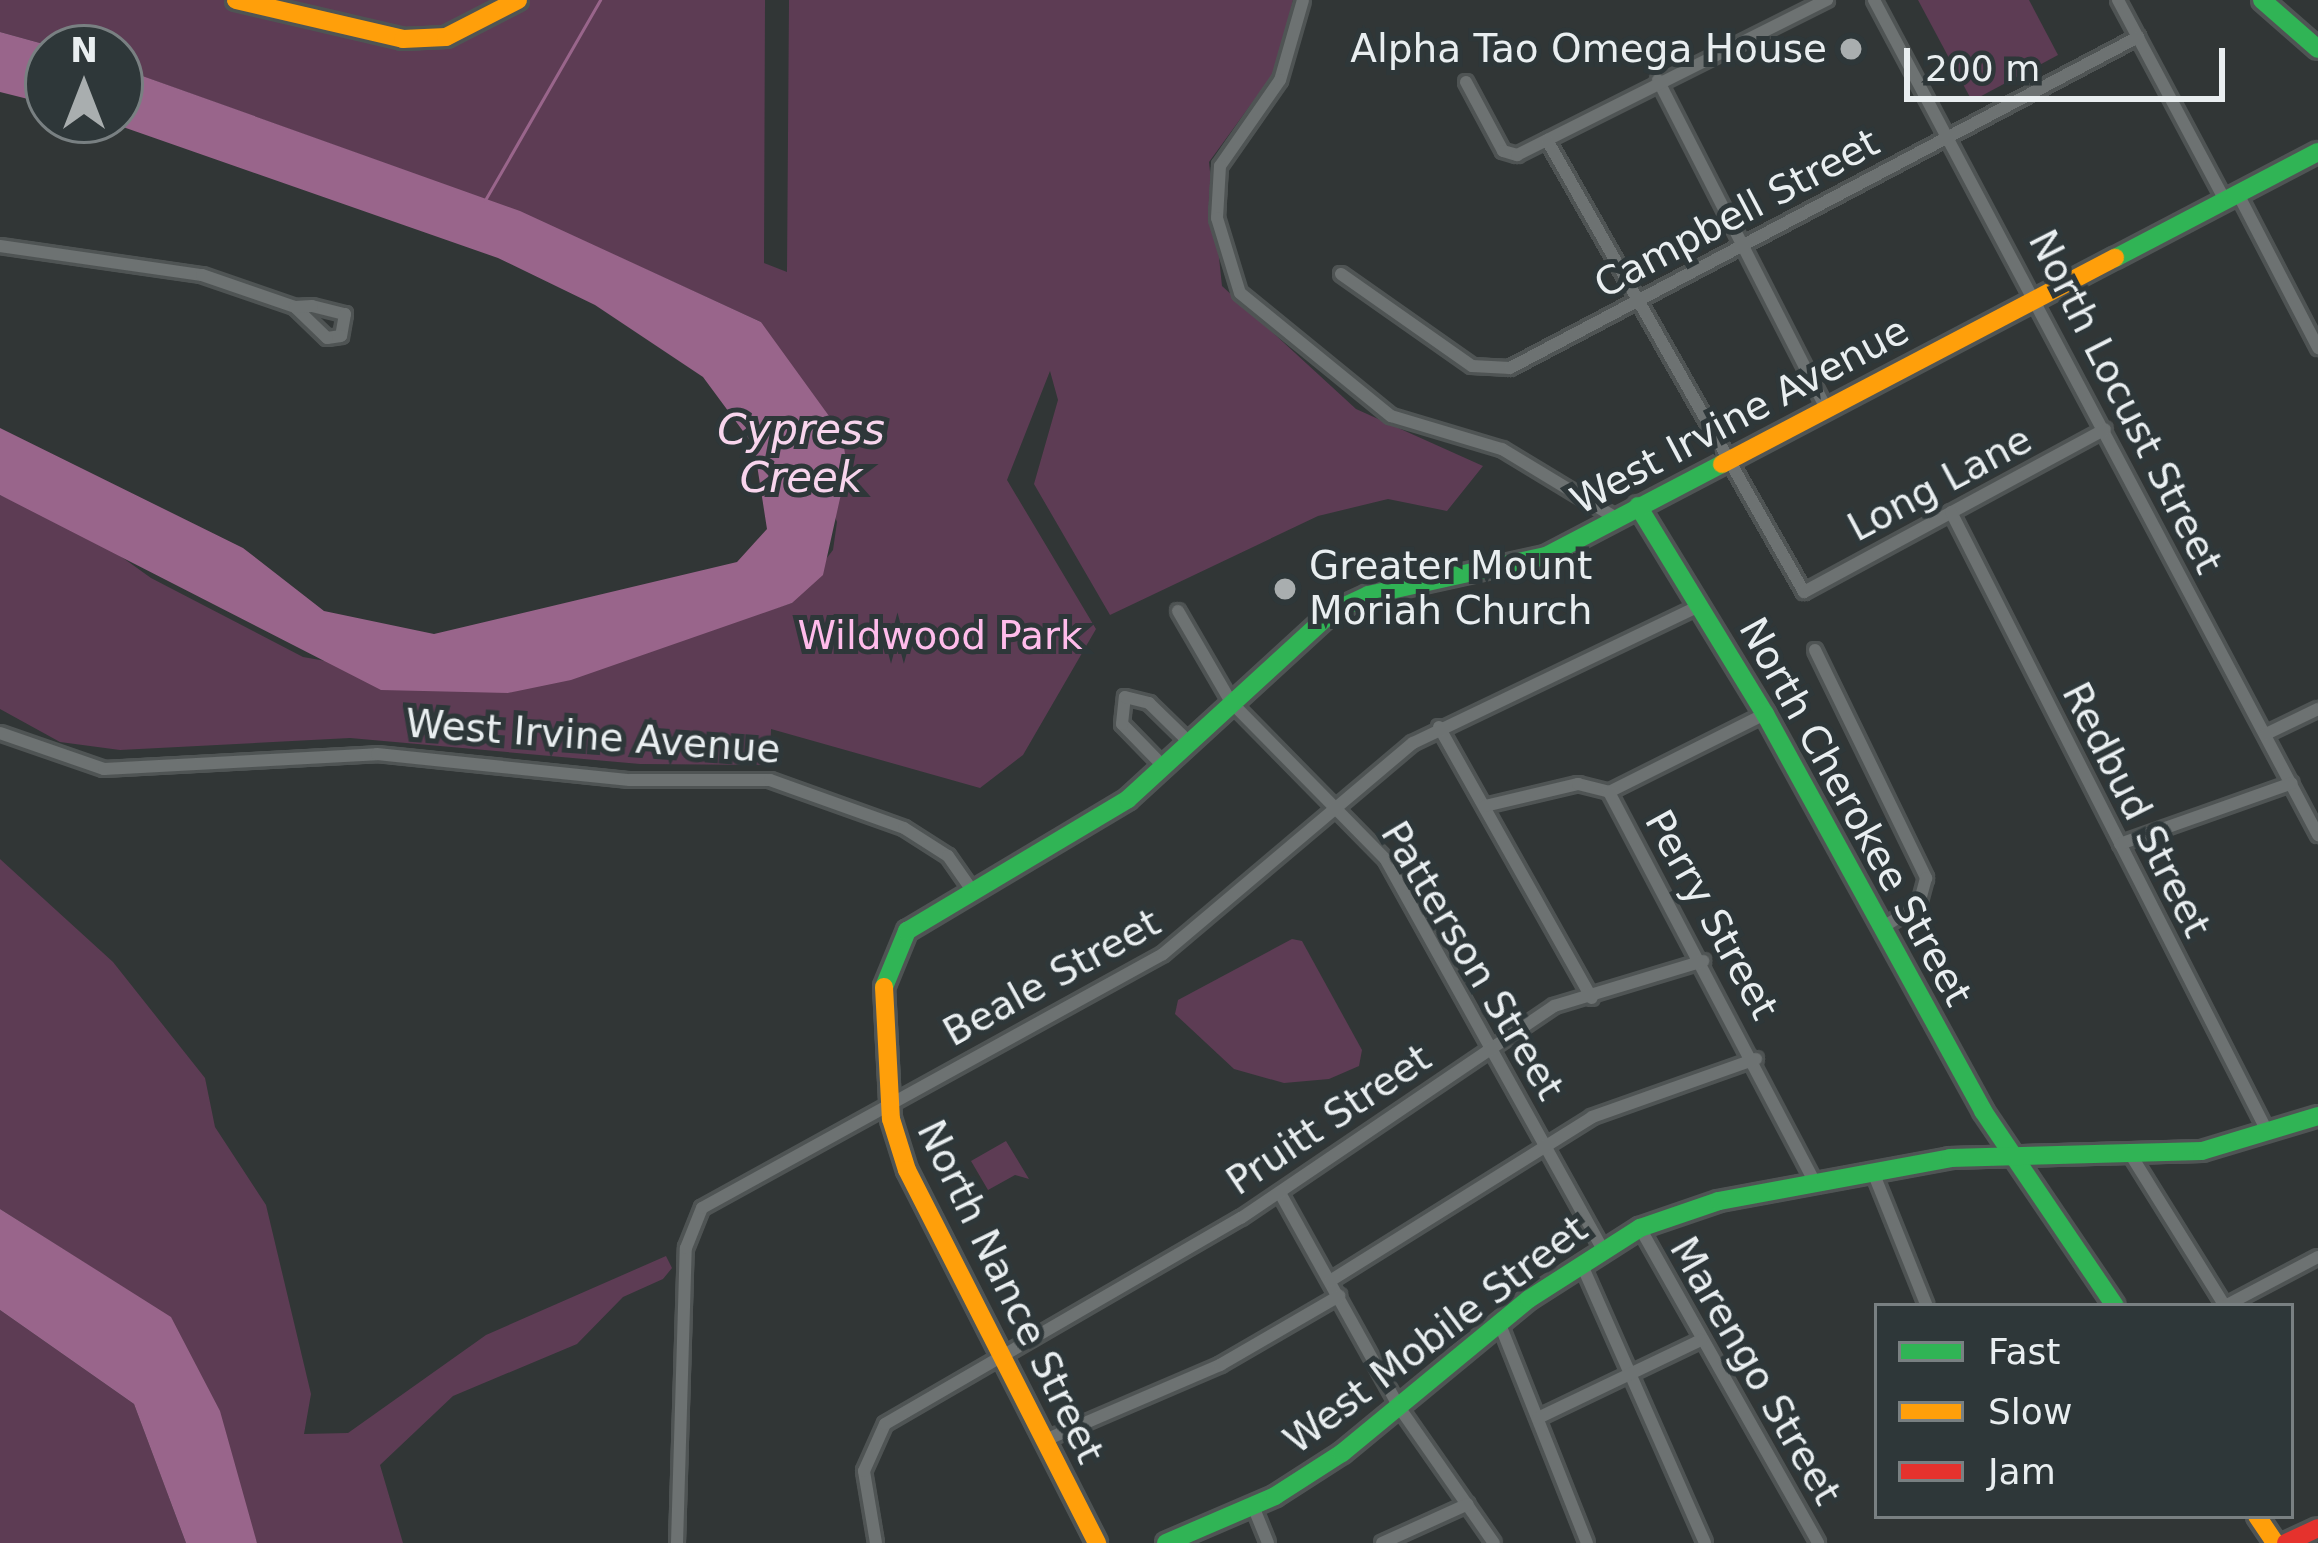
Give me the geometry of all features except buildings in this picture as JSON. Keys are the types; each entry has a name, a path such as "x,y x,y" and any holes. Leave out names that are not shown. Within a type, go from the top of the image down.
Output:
{"street":[{"path":"236,0 359,37 403,39 446,37 518,0"},
{"path":"1304,0 1280,80 1220,166 1217,218 1240,293 1390,416 1502,449 1616,518"},
{"path":"1466,82 1495,136 1516,155 1658,80 1827,0"},
{"name":"North Locust Street","path":"1874,0 1953,134 2318,835"},
{"path":"2118,0 2318,348"},
{"path":"2262,0 2318,50"},
{"name":"Campbell Street","path":"1341,274 1491,372 1638,300 2138,37"},
{"path":"1658,80 1826,406"},
{"path":"1547,140 1728,459"},
{"name":"West Irvine Avenue","path":"0,733 104,769 377,754 630,780 770,780 904,828 948,856 970,888 1094,821 1164,767 1332,612 1368,595 1546,556 2318,152"},
{"path":"0,246 195,274 295,307"},
{"name":"Long Lane","path":"1728,459 1804,592 2104,429"},
{"name":"North Cherokee Street","path":"1638,506 1766,714 2012,1152 2113,1303"},
{"name":"Redbud Street","path":"1951,512 2268,1134"},
{"name":"Beale Street","path":"677,1543 692,1220 886,1102 1163,954 1236,902 1337,806 1439,727 1702,604"},
{"name":"Patterson Street","path":"1178,611 1231,702 1386,860 1494,1044 1603,1248"},
{"path":"1815,650 1926,878 1918,905 1883,927"},
{"path":"1164,767 1121,724 1125,697 1149,703 1189,742"},
{"path":"2266,734 2318,709"},
{"path":"1609,792 1766,714"},
{"path":"1439,727 1592,998"},
{"path":"2120,844 2292,783"},
{"name":"Perry Street","path":"1485,806 1578,784 1609,792 1756,1059 1815,1182"},
{"name":"North Nance Street","path":"970,888 924,914 891,953 881,994 886,1102 907,1170 1097,1543"},
{"name":"Pruitt Street","path":"876,1543 863,1471 869,1445 885,1424 1280,1193 1554,1006 1702,961"},
{"path":"1330,1280 1616,1106 1756,1059"},
{"name":"West Mobile Street","path":"1166,1543 1252,1505 1399,1407 1499,1322 1581,1262 1640,1228 1815,1182 1873,1172 2012,1152 2202,1151 2318,1116"},
{"path":"2127,1150 2222,1303"},
{"path":"1873,1172 1927,1303"},
{"path":"1280,1193 1399,1407 1494,1543"},
{"name":"Marengo Street","path":"1640,1228 1818,1543"},
{"path":"2230,1303 2318,1257"},
{"path":"1581,1262 1705,1543"},
{"path":"1043,1441 1220,1365 1339,1296"},
{"path":"1499,1322 1588,1543"},
{"path":"1538,1418 1701,1340"},
{"path":"1382,1543 1468,1504"},
{"path":"1252,1505 1268,1543"},
{"path":"2286,1543 2318,1528"}],"green space":[{"name":"Wildwood Park","path":"0,0 765,0 764,263 787,272 789,0 1293,0 1276,70 1209,162 1222,286 1356,409 1483,466 1447,511 1388,499 1318,516 1110,615 1034,484 1058,400 1050,371 1007,480 1096,629 1023,755 980,788 771,729 770,765 640,764 350,738 120,750 60,742 0,709 0,495 91,535 151,578 303,657 508,693 792,603 833,550 837,522 761,322 520,212 144,77 144,24 24,24 24,39 0,32"},
{"path":"1918,0 2029,0 2058,55 1972,101"},
{"path":"0,859 113,962 205,1078 215,1127 266,1205 311,1394 304,1434 348,1433 486,1335 666,1256 672,1268 663,1279 623,1297 577,1344 453,1396 380,1465 403,1543 257,1543 171,1318 0,1209"},
{"path":"1292,939 1302,941 1362,1050 1359,1066 1329,1079 1284,1083 1234,1069 1175,1014 1178,1000"},
{"path":"1006,1141 1029,1179 1015,1175 988,1190 971,1161"},
{"path":"0,1310 134,1404 186,1543 0,1543"}],"water":[{"path":"0,32 24,39 24,98 0,92"},
{"name":"Cypress Creek","path":"144,77 520,211 761,322 842,434 847,467 823,575 792,603 571,680 508,693 381,690 0,495 0,428 243,548 324,611 434,634 737,562 767,529 754,446 703,377 595,305 498,258 144,134"},
{"path":"0,1209 171,1317 220,1411 257,1543 186,1543 134,1404 0,1310"}],"waterway":[{"path":"485,200 600,0"}],"traffic: fast":[{"path":"2262,0 2318,49"},
{"path":"2115,258 2318,152"},
{"path":"884,987 907,931 1128,799 1332,612 1368,595 1546,556 1722,464"},
{"path":"1638,506 1765,714 1983,1111 2113,1303"},
{"path":"1166,1543 1275,1496 1342,1453 1529,1299 1640,1228 1719,1201 1950,1158 2202,1151 2318,1116"}],"traffic: slow":[{"path":"236,0 403,39 446,37 518,0"},
{"path":"1722,464 2115,258"},
{"path":"884,987 891,1119 907,1170 1097,1543"},
{"path":"2259,1519 2275,1543"}],"traffic: jam":[{"path":"2286,1543 2318,1528"}],"place":[{"name":"Alpha Tao Omega House","path":"1851,49"},
{"name":"Greater Mount Moriah Church","path":"1285,589"}]}
